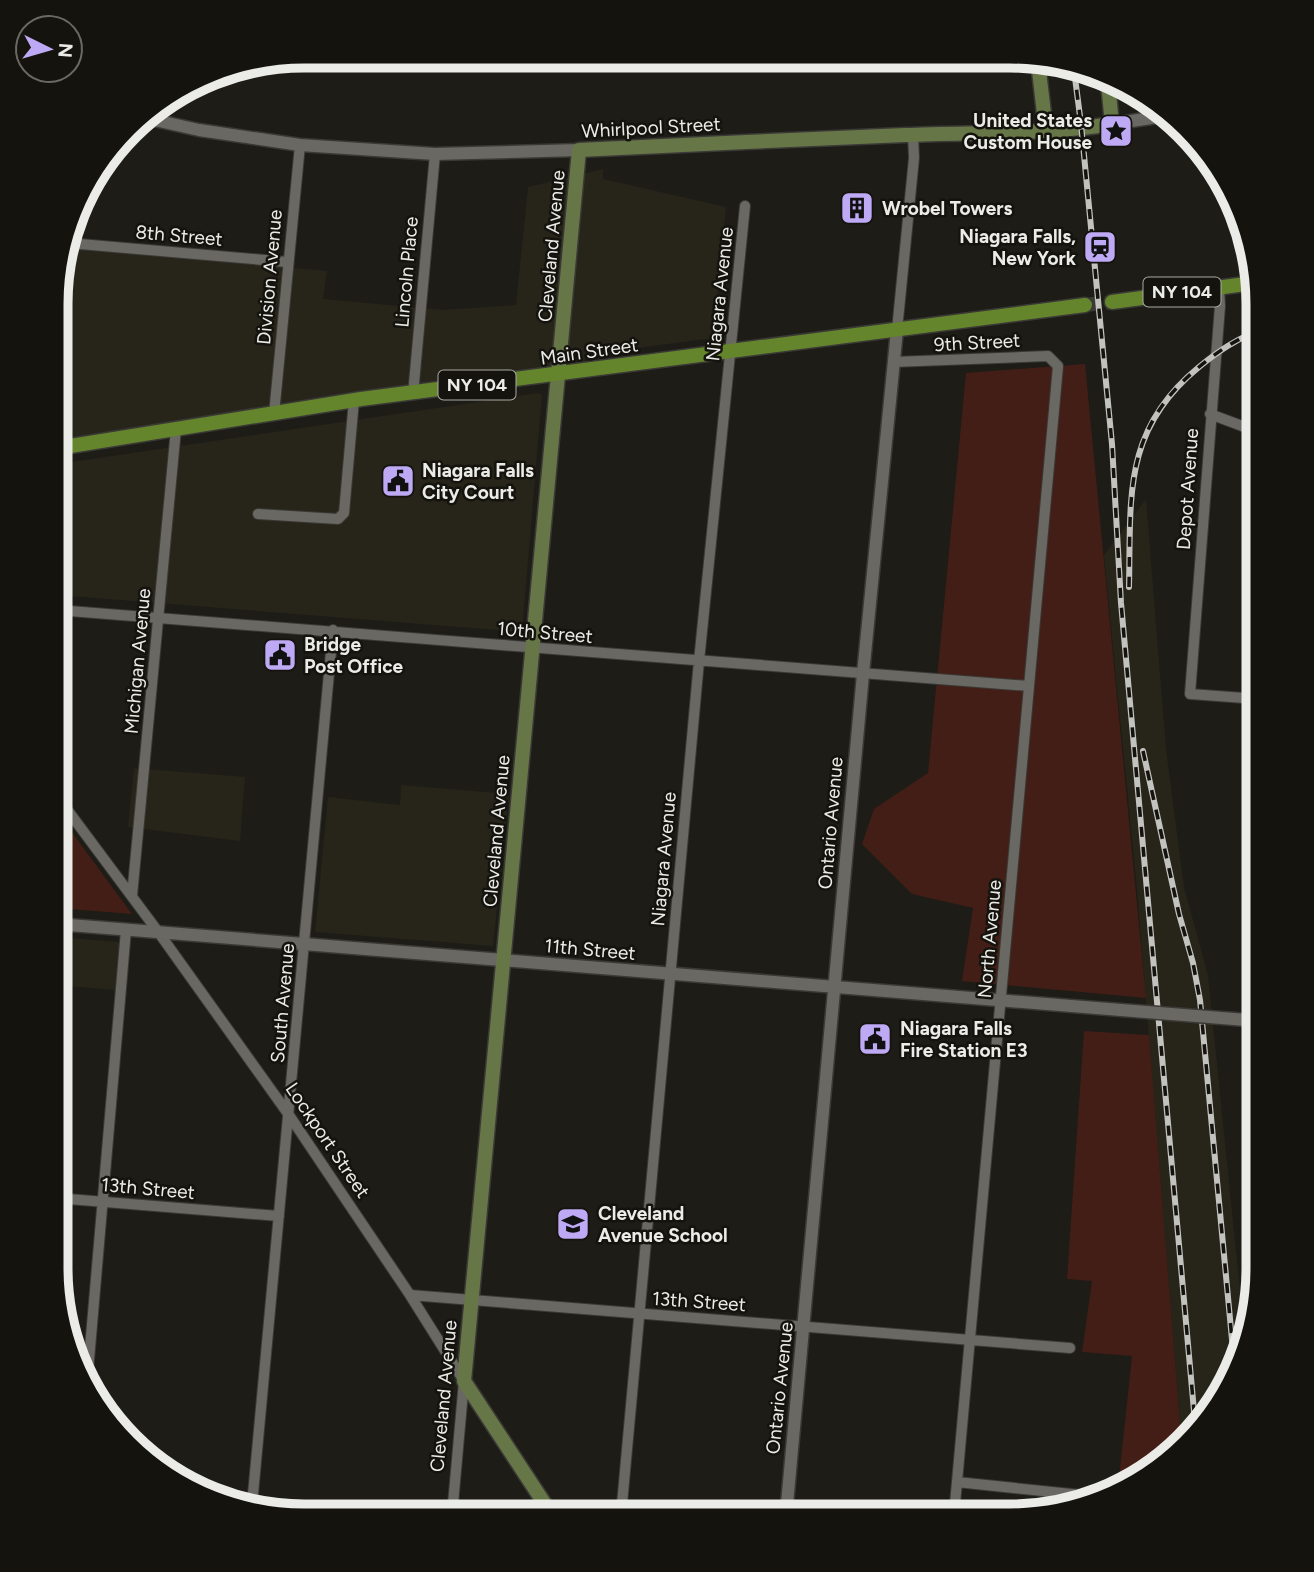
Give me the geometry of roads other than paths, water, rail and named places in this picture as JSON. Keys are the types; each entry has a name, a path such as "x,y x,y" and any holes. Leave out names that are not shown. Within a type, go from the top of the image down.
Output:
{"main road":[{"path":"1039,70 1046,131"},
{"path":"1109,91 1112,124"},
{"name":"Whirlpool Street","path":"579,150 1046,131 1112,124"},
{"name":"Cleveland Avenue","path":"464,1381 579,150"},
{"name":"NY 104","path":"1112,302 1245,284"},
{"name":"Main Street","path":"68,446 354,400 1085,305"},
{"name":"Lockport Street","path":"464,1381 544,1503"}],"street":[{"name":"Whirlpool Street","path":"1112,124 1154,118"},
{"name":"Whirlpool Street","path":"156,120 199,130 300,145 435,154 579,150"},
{"name":"Ontario Avenue","path":"787,1503 863,674 914,158 913,135"},
{"name":"Division Avenue","path":"274,414 300,145"},
{"name":"Lincoln Place","path":"413,394 435,154"},
{"name":"Niagara Avenue","path":"622,1503 699,661 746,206"},
{"name":"8th Street","path":"76,244 287,262"},
{"name":"Depot Avenue","path":"1219,287 1220,306 1190,694 1246,698"},
{"name":"9th Street","path":"893,362 1048,356 1058,366"},
{"name":"North Avenue","path":"955,1503 1058,366"},
{"path":"258,514 338,519 344,513 354,400"},
{"path":"1210,414 1246,427"},
{"name":"Michigan Avenue","path":"132,896 176,429"},
{"name":"10th Street","path":"68,611 1029,686"},
{"name":"South Avenue","path":"253,1498 333,630"},
{"name":"Lockport Street","path":"68,811 289,1115 410,1295 464,1381"},
{"name":"11th Street","path":"68,925 1245,1020"},
{"path":"89,1363 126,930"},
{"name":"13th Street","path":"68,1199 279,1216"},
{"name":"13th Street","path":"410,1295 1069,1348"},
{"name":"Cleveland Avenue","path":"453,1503 464,1381"},
{"path":"957,1482 1076,1494"}],"tunnel":[{"path":"1085,305 1112,302"}],"railway":[{"path":"1075,77 1112,444 1121,603 1194,1415"},
{"path":"1129,587 1130,524 1136,467 1156,415 1174,391 1199,367 1227,346 1246,336"},
{"path":"1143,751 1200,1000 1232,1345"}],"place":[{"name":"United States Custom House","path":"1116,131"},
{"name":"Wrobel Towers","path":"857,208"},
{"name":"Niagara Falls, New York","path":"1100,247"},
{"name":"Niagara Falls City Court","path":"398,481"},
{"name":"Bridge Post Office","path":"280,655"},
{"name":"Niagara Falls Fire Station E3","path":"875,1039"},
{"name":"Cleveland Avenue School","path":"573,1224"}]}
